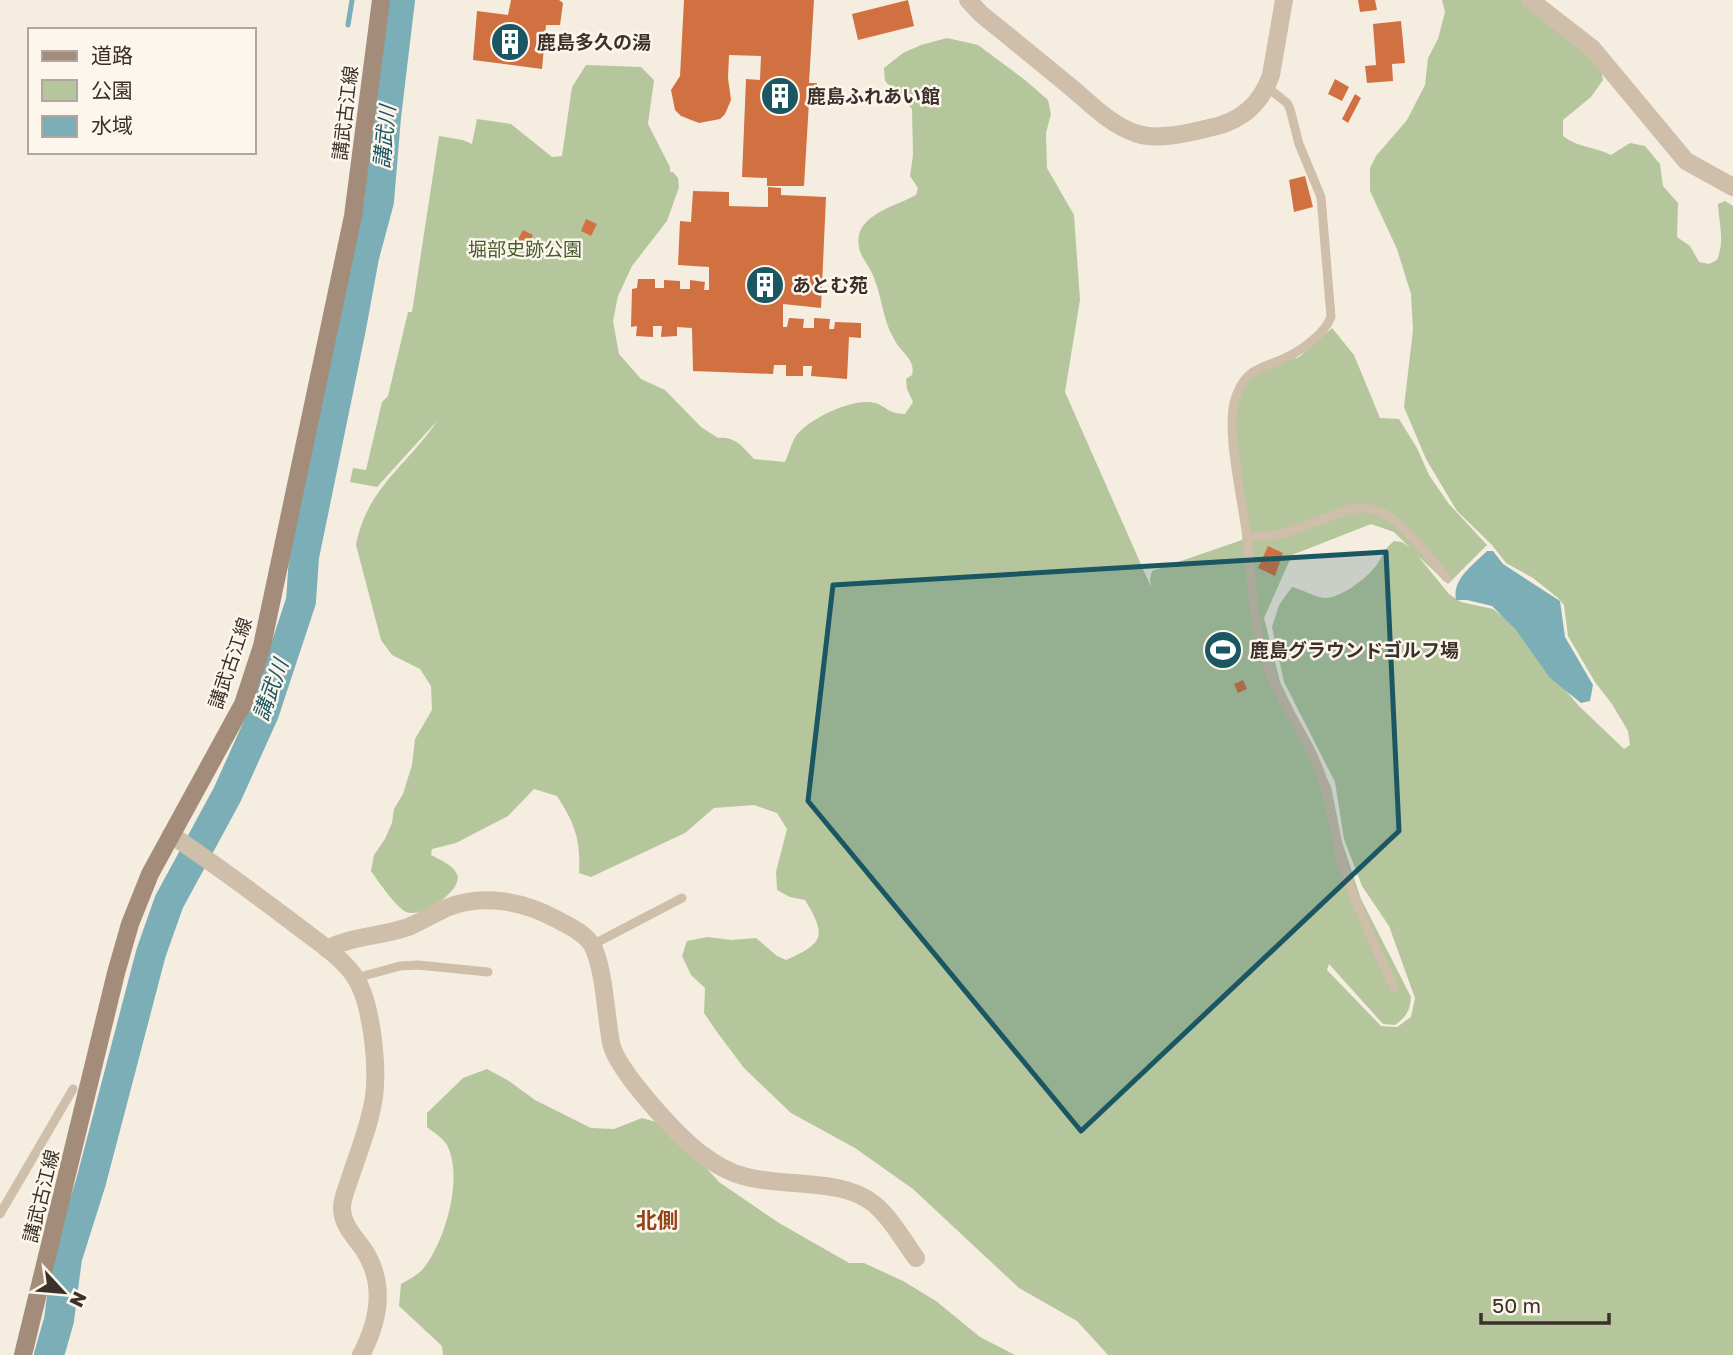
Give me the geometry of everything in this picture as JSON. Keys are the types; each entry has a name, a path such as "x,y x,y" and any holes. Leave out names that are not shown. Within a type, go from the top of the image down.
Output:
{"main road":[{"name":"講武古江線","path":"23,1355 119,961 135,912 150,874 177,839 243,704 262,646 353,216 380,0"}],"street":[{"path":"968,0 1103,114 1136,134 1157,136 1226,124 1240,118 1251,108 1267,87 1284,0"},
{"path":"1530,0 1592,48 1686,161 1733,187"},
{"path":"177,839 327,949 356,978 366,1007 375,1056 376,1080 372,1112 341,1206 346,1225 369,1260 377,1280 378,1312 361,1355"},
{"path":"327,949 344,940 408,927 445,909 478,900 515,903 533,908 575,930 592,944 605,999 612,1047 620,1063 665,1119 698,1151 723,1169 747,1177 856,1192 874,1203 916,1258"}],"lane":[{"path":"1267,87 1287,103 1299,144 1321,197 1331,317 1325,327 1290,356 1261,366 1249,374 1236,395 1232,428 1247,538 1254,618 1279,694 1321,774 1343,866 1394,988"},
{"path":"1247,538 1281,534 1351,509 1376,509 1395,520 1447,578"},
{"path":"592,944 682,898"},
{"path":"356,978 400,966 418,965 488,972"},
{"path":"0,1214 73,1089"}],"highlighted area":[{"path":"1386,552 1399,831 1081,1131 808,801 833,585"}],"green space":[{"name":"堀部史跡公園","path":"1442,0 1522,0 1586,52 1601,70 1603,80 1591,97 1563,120 1563,136 1611,155 1630,143 1645,146 1660,164 1663,186 1678,203 1677,237 1690,246 1699,262 1709,264 1717,260 1721,239 1718,204 1725,201 1733,206 1733,1355 1108,1355 1077,1321 1019,1288 913,1189 855,1148 791,1113 744,1068 704,1013 705,988 691,975 682,956 687,941 708,937 731,940 756,938 786,960 808,949 818,937 817,922 805,900 790,897 777,890 776,872 787,829 777,813 754,805 714,808 685,833 591,877 579,873 576,833 557,796 534,789 508,816 456,843 432,849 431,855 449,865 457,874 454,888 440,902 413,913 406,912 392,899 371,871 374,855 385,839 392,823 394,809 403,794 412,765 415,739 432,710 431,686 420,669 392,655 381,640 356,545 369,507 437,421 377,487 350,482 353,468 366,470 382,402 388,396 408,312 412,312 439,136 472,144 477,119 511,124 552,157 562,156 572,87 586,65 641,67 654,80 648,124 670,172 678,178 679,187 667,221 632,266 618,296 613,321 619,354 641,379 665,390 701,427 718,438 734,441 754,459 785,462 794,439 802,429 844,406 875,403 905,414 913,402 906,379 912,375 912,365 890,332 877,285 861,254 858,241 860,231 866,223 884,210 916,195 918,188 910,176 913,155 912,109 885,81 884,68 903,53 947,38 978,45 1048,100 1051,114 1046,133 1047,168 1074,215 1080,300 1065,392 1151,587 1152,571 1242,540 1249,528 1234,426 1235,409 1242,389 1257,370 1299,357 1332,328 1354,355 1380,418 1399,419 1417,448 1429,475 1449,504 1487,545 1448,584 1418,556 1449,594 1461,602 1493,609 1526,635 1555,678 1579,706 1624,749 1630,745 1628,731 1568,636 1564,605 1533,578 1506,563 1492,545 1457,511 1426,459 1404,407 1413,330 1411,294 1397,249 1370,191 1370,168 1376,156 1407,120 1425,85 1428,58 1438,39 1445,12","holes":["1371,524 1394,532 1410,548 1402,542 1394,541 1371,572 1337,595 1321,598 1292,587 1279,605 1272,627 1284,682 1335,782 1344,839 1362,886 1389,926 1415,998 1411,1017 1397,1027 1381,1026 1327,970 1329,964 1383,1024 1395,1025 1407,1013 1411,997 1361,899 1342,842 1331,787 1280,682 1264,618 1292,555"]},
{"path":"487,1069 535,1100 591,1128 614,1129 642,1118 667,1125 719,1182 779,1223 849,1263 864,1263 903,1281 936,1301 980,1337 1015,1355 443,1355 442,1346 399,1306 401,1284 423,1269 438,1243 445,1227 453,1192 452,1159 445,1142 427,1127 427,1113 463,1078"}],"water":[{"path":"1487,551 1493,551 1503,564 1560,601 1565,637 1593,685 1590,701 1581,703 1550,678 1516,630 1492,606 1456,600 1460,579"}],"building":[{"name":"鹿島多久の湯","path":"511,0 559,0 563,3 560,25 546,25 542,69 473,60 477,11 508,15"},
{"name":"鹿島ふれあい館","path":"684,0 814,0 809,83 817,83 816,101 809,102 804,186 767,186 767,178 742,177 746,79 760,80 761,56 729,55 731,100 720,119 699,123 681,116 675,110 671,90 680,76"},
{"path":"908,0 914,26 858,40 852,14"},
{"path":"1358,0 1375,0 1377,10 1360,12"},
{"path":"1401,21 1405,63 1392,64 1393,81 1367,83 1365,66 1376,65 1373,24"},
{"path":"1335,79 1349,87 1342,101 1328,94"},
{"path":"1355,94 1361,98 1348,123 1342,119"},
{"path":"1305,176 1313,207 1294,212 1289,180"},
{"name":"あとむ苑","path":"768,187 781,188 781,195 826,197 821,308 783,304 783,327 787,327 789,318 804,319 803,328 814,328 814,318 830,319 829,329 834,329 835,322 861,323 861,338 849,337 847,379 811,376 812,366 803,366 803,376 786,376 786,365 774,365 773,374 693,371 692,328 677,327 677,336 661,337 662,326 653,326 653,337 636,336 637,326 631,327 632,289 637,288 638,279 655,279 655,288 664,288 664,280 680,281 680,289 690,289 690,280 705,282 704,290 709,290 709,267 678,265 680,221 691,222 693,191 729,192 729,206 768,207"},
{"path":"586,219 597,224 591,236 581,231"},
{"path":"523,230 533,235 528,246 517,241"},
{"path":"1268,546 1283,553 1275,576 1258,568"},
{"path":"1243,680 1247,689 1238,693 1234,684"}],"waterway":[{"path":"348,25 352,0"},
{"name":"講武川","path":"49,1355 59,1320 67,1258 91,1182 151,953 169,902 227,795 264,713 301,601 304,557 364,257 379,201 400,0"}],"place":[{"name":"鹿島多久の湯","path":"510,42"},
{"name":"鹿島ふれあい館","path":"780,96"},
{"name":"あとむ苑","path":"765,285"},
{"name":"鹿島グラウンドゴルフ場","path":"1223,650"}],"district":[{"name":"北側","path":"657,1221"}]}
